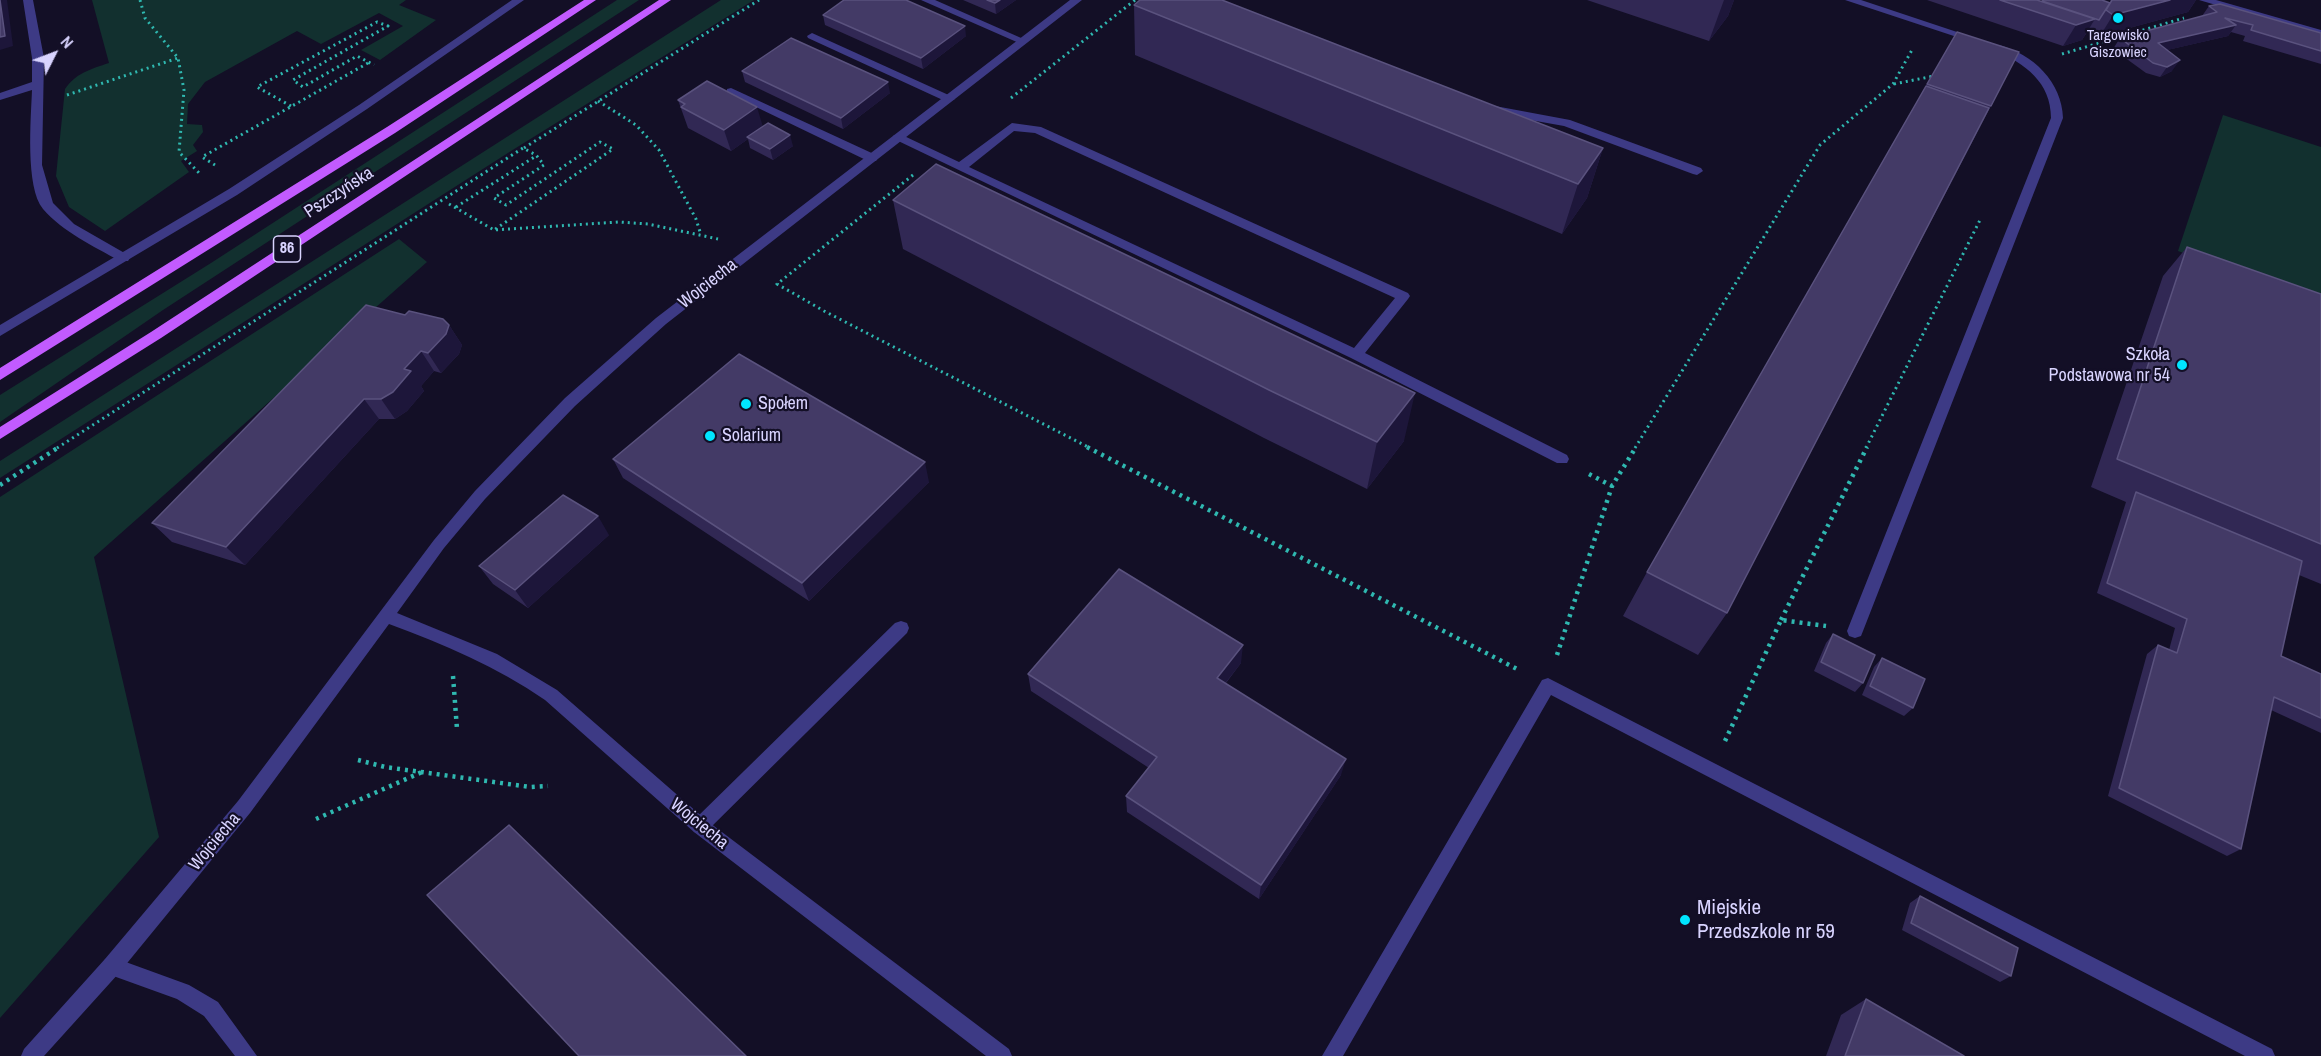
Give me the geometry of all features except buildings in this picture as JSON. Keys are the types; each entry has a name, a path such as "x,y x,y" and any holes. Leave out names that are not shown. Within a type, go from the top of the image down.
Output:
{"main road":[{"name":"Pszczyńska","path":"0,375 320,175 591,0"},
{"name":"Pszczyńska","path":"0,434 156,335 666,0"}],"street":[{"path":"28,0 38,58 36,165 47,205 70,226 124,258"},
{"path":"0,332 243,186 519,0"},
{"path":"926,0 1023,41"},
{"name":"Wojciecha","path":"31,1056 112,966 244,807 439,544 480,495 570,402 661,321 1077,0"},
{"path":"1850,0 1992,45 2029,66 2049,84 2054,91 2058,109 2057,118 1855,631"},
{"path":"2206,0 2321,33"},
{"path":"812,36 949,99"},
{"path":"0,98 37,84"},
{"path":"731,91 872,158"},
{"path":"1478,107 1566,123 1697,171"},
{"path":"961,167 1012,127 1037,130 1403,296 1356,355"},
{"path":"898,138 1356,355 1562,459"},
{"name":"Wojciecha","path":"385,616 450,640 508,666 551,695 700,826 1002,1056"},
{"path":"700,826 901,628"},
{"path":"1332,1056 1548,685 2265,1056"},
{"path":"112,966 182,992 211,1010 247,1056"}],"path":[{"path":"140,0 144,18 178,58 184,90 179,152 201,175"},
{"path":"0,485 524,148 759,0"},
{"path":"2066,54 2206,11 2206,0"},
{"path":"291,106 257,87 377,22 388,26 293,80 303,87 357,56 380,67"},
{"path":"777,284 824,311 1548,685 1612,486 1764,233 1821,145 1893,84 1927,24"},
{"path":"37,105 178,58"},
{"path":"215,165 202,157 368,63"},
{"path":"1893,84 1937,76"},
{"path":"598,101 616,110 648,135 665,160 683,199 698,219 701,235"},
{"path":"494,230 613,149 600,142 506,205 494,198 544,165 536,155 524,148"},
{"path":"456,208 536,155"},
{"path":"449,204 494,230 619,222 648,224 720,239"},
{"path":"1712,769 1781,620 1982,217"},
{"path":"1781,620 1855,631"},
{"path":"450,640 458,729"},
{"path":"358,760 385,767 530,787 548,786"},
{"path":"316,819 423,772"}],"green space":[{"path":"92,0 406,0 399,5 436,20 380,60 361,50 403,26 379,13 321,44 297,31 205,82 188,104 187,124 202,125 203,132 193,145 197,151 181,161 189,172 105,231 69,207 56,176 65,89 79,75 109,63"},
{"path":"617,0 639,0 163,310 0,422 0,395 211,263"},
{"path":"721,0 754,0 511,151 0,478 0,461"},
{"path":"2223,115 2321,147 2321,302 2178,251"},
{"path":"399,239 427,262 94,557 159,837 0,1018 0,497"}],"place":[{"name":"Targowisko Giszowiec","path":"2118,18"},
{"name":"Szkoła Podstawowa nr 54","path":"2182,365"},
{"name":"Społem","path":"746,404"},
{"name":"Solarium","path":"710,436"},
{"name":"Miejskie Przedszkole nr 59","path":"1685,920"}]}
